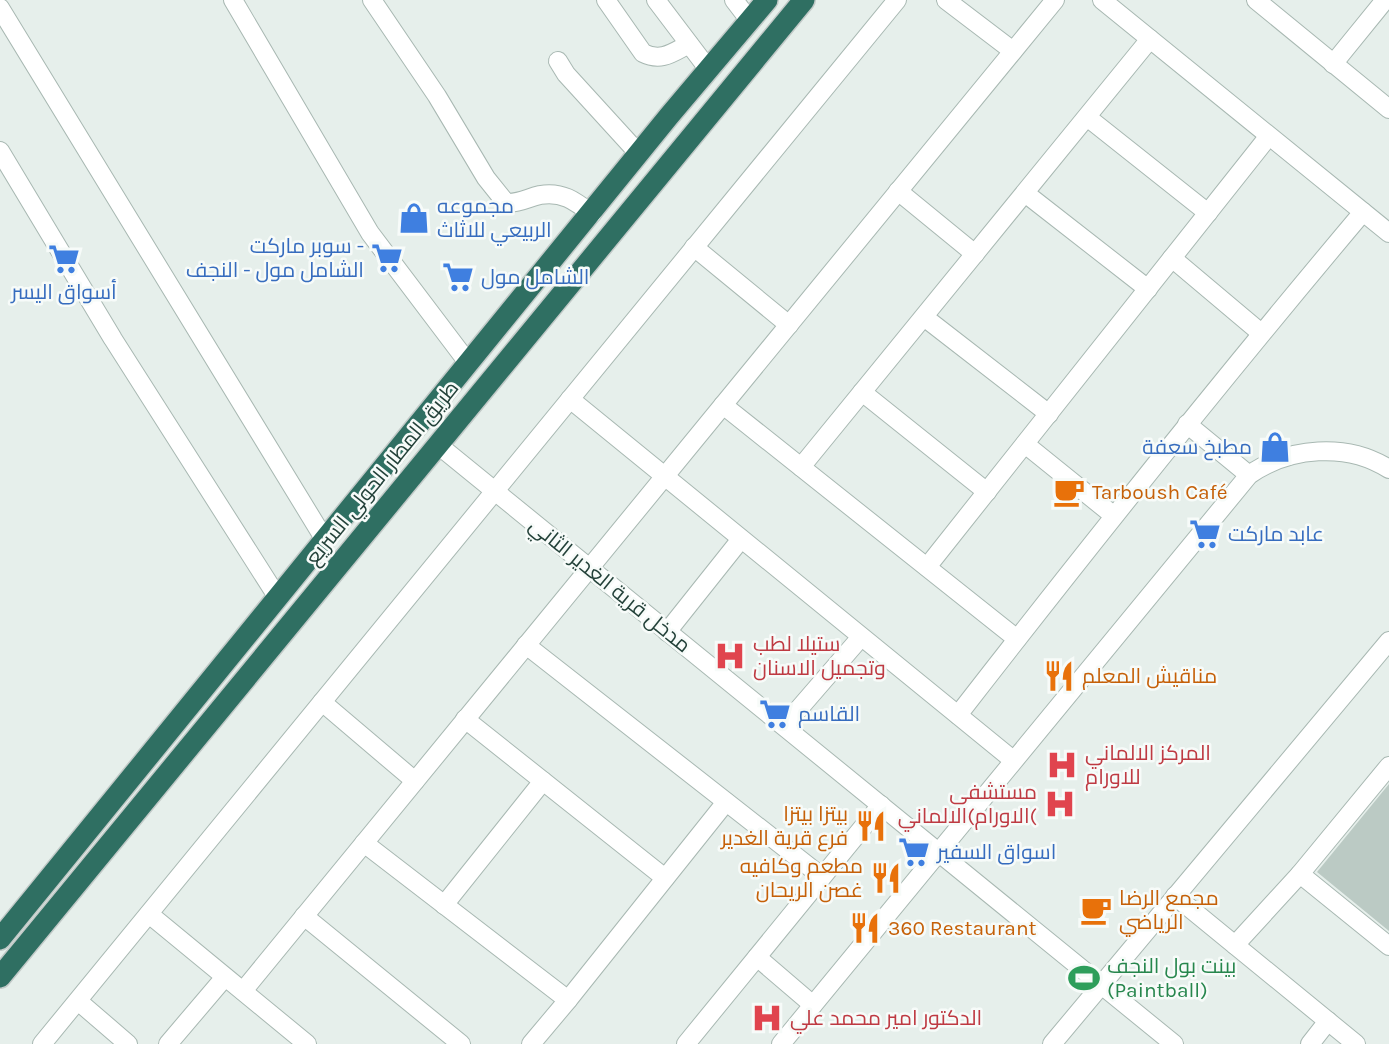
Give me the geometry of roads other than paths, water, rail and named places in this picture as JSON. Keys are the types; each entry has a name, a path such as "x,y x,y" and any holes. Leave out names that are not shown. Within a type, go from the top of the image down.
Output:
{"highway":[{"name":"طريق المطار الحولي السريع","path":"0,939 669,116 767,0"},
{"name":"طريق المطار الحولي السريع","path":"0,977 804,0"},
{"path":"669,116 678,130 692,136"},
{"path":"635,160 652,186"},
{"path":"68,855 79,866 88,869"},
{"path":"31,900 41,905 49,917"}],"street":[{"path":"233,0 370,233 469,364"},
{"path":"372,0 437,96 486,178 506,204 521,203 540,195 566,195 592,214"},
{"path":"606,0 643,53 653,58 662,58 689,44"},
{"path":"656,0 709,70"},
{"path":"734,0 750,21"},
{"path":"42,1044 897,0"},
{"path":"946,0 1013,51"},
{"path":"243,991 1055,0"},
{"path":"1102,0 1389,233"},
{"path":"1256,0 1389,109"},
{"path":"1333,64 1385,0"},
{"path":"0,8 325,540"},
{"path":"801,467 1150,40"},
{"path":"558,61 635,160"},
{"path":"1087,117 1208,213"},
{"path":"927,567 1268,137"},
{"path":"0,151 113,339 278,598"},
{"path":"898,191 975,254"},
{"path":"1025,193 1148,289"},
{"path":"958,715 1113,515 1363,212"},
{"path":"694,247 789,325"},
{"path":"1172,258 1261,333"},
{"path":"924,317 1049,414"},
{"path":"862,392 987,492"},
{"path":"570,399 1013,760"},
{"path":"723,405 1017,639"},
{"path":"1187,424 1249,475"},
{"name":"مدخل قرية الغدير الثاني","path":"437,444 1100,984 1162,1040"},
{"path":"1025,444 1113,515"},
{"path":"781,1044 1249,475 1265,464 1283,457 1332,451 1365,458 1389,469"},
{"path":"667,632 741,539"},
{"path":"784,726 861,637"},
{"path":"1052,1044 1389,641"},
{"path":"526,645 821,876"},
{"path":"322,702 415,781"},
{"path":"465,719 665,878"},
{"path":"1235,945 1300,874 1389,766"},
{"path":"444,905 543,781"},
{"path":"531,1044 726,802"},
{"path":"686,1044 881,805"},
{"path":"364,844 568,1000"},
{"path":"1300,874 1389,946"},
{"path":"1175,896 1356,1044"},
{"path":"149,914 307,1044"},
{"path":"304,916 461,1044"},
{"path":"757,957 813,1005"},
{"path":"168,1044 225,977"},
{"path":"78,1001 128,1044"},
{"path":"1310,1044 1328,1021"}],"place":[{"name":"مجموعه الربيعي للاثاث","path":"414,218"},
{"name":"سوبر ماركت - الشامل مول - النجف","path":"387,258"},
{"name":"أسواق اليسر","path":"64,259"},
{"name":"الشامل مول","path":"458,277"},
{"name":"مطبخ سعفة","path":"1275,447"},
{"name":"Tarboush Café","path":"1069,492"},
{"name":"عابد ماركت","path":"1205,534"},
{"name":"ستيلا لطب وتجميل الاسنان","path":"730,656"},
{"name":"مناقيش المعلم","path":"1059,676"},
{"name":"القاسم","path":"775,714"},
{"name":"المركز الالماني للاورام","path":"1062,765"},
{"name":"مستشفى الاورام)الالماني(","path":"1060,804"},
{"name":"بيتزا بيتزا فرع قرية الغدير","path":"871,826"},
{"name":"اسواق السفير","path":"914,852"},
{"name":"مطعم وكافيه غصن الريحان","path":"886,878"},
{"name":"مجمع الرضا الرياضي","path":"1096,910"},
{"name":"360 Restaurant","path":"865,928"},
{"name":"بينت بول النجف (Paintball)","path":"1084,978"},
{"name":"الدكتور امير محمد علي","path":"767,1018"}]}
